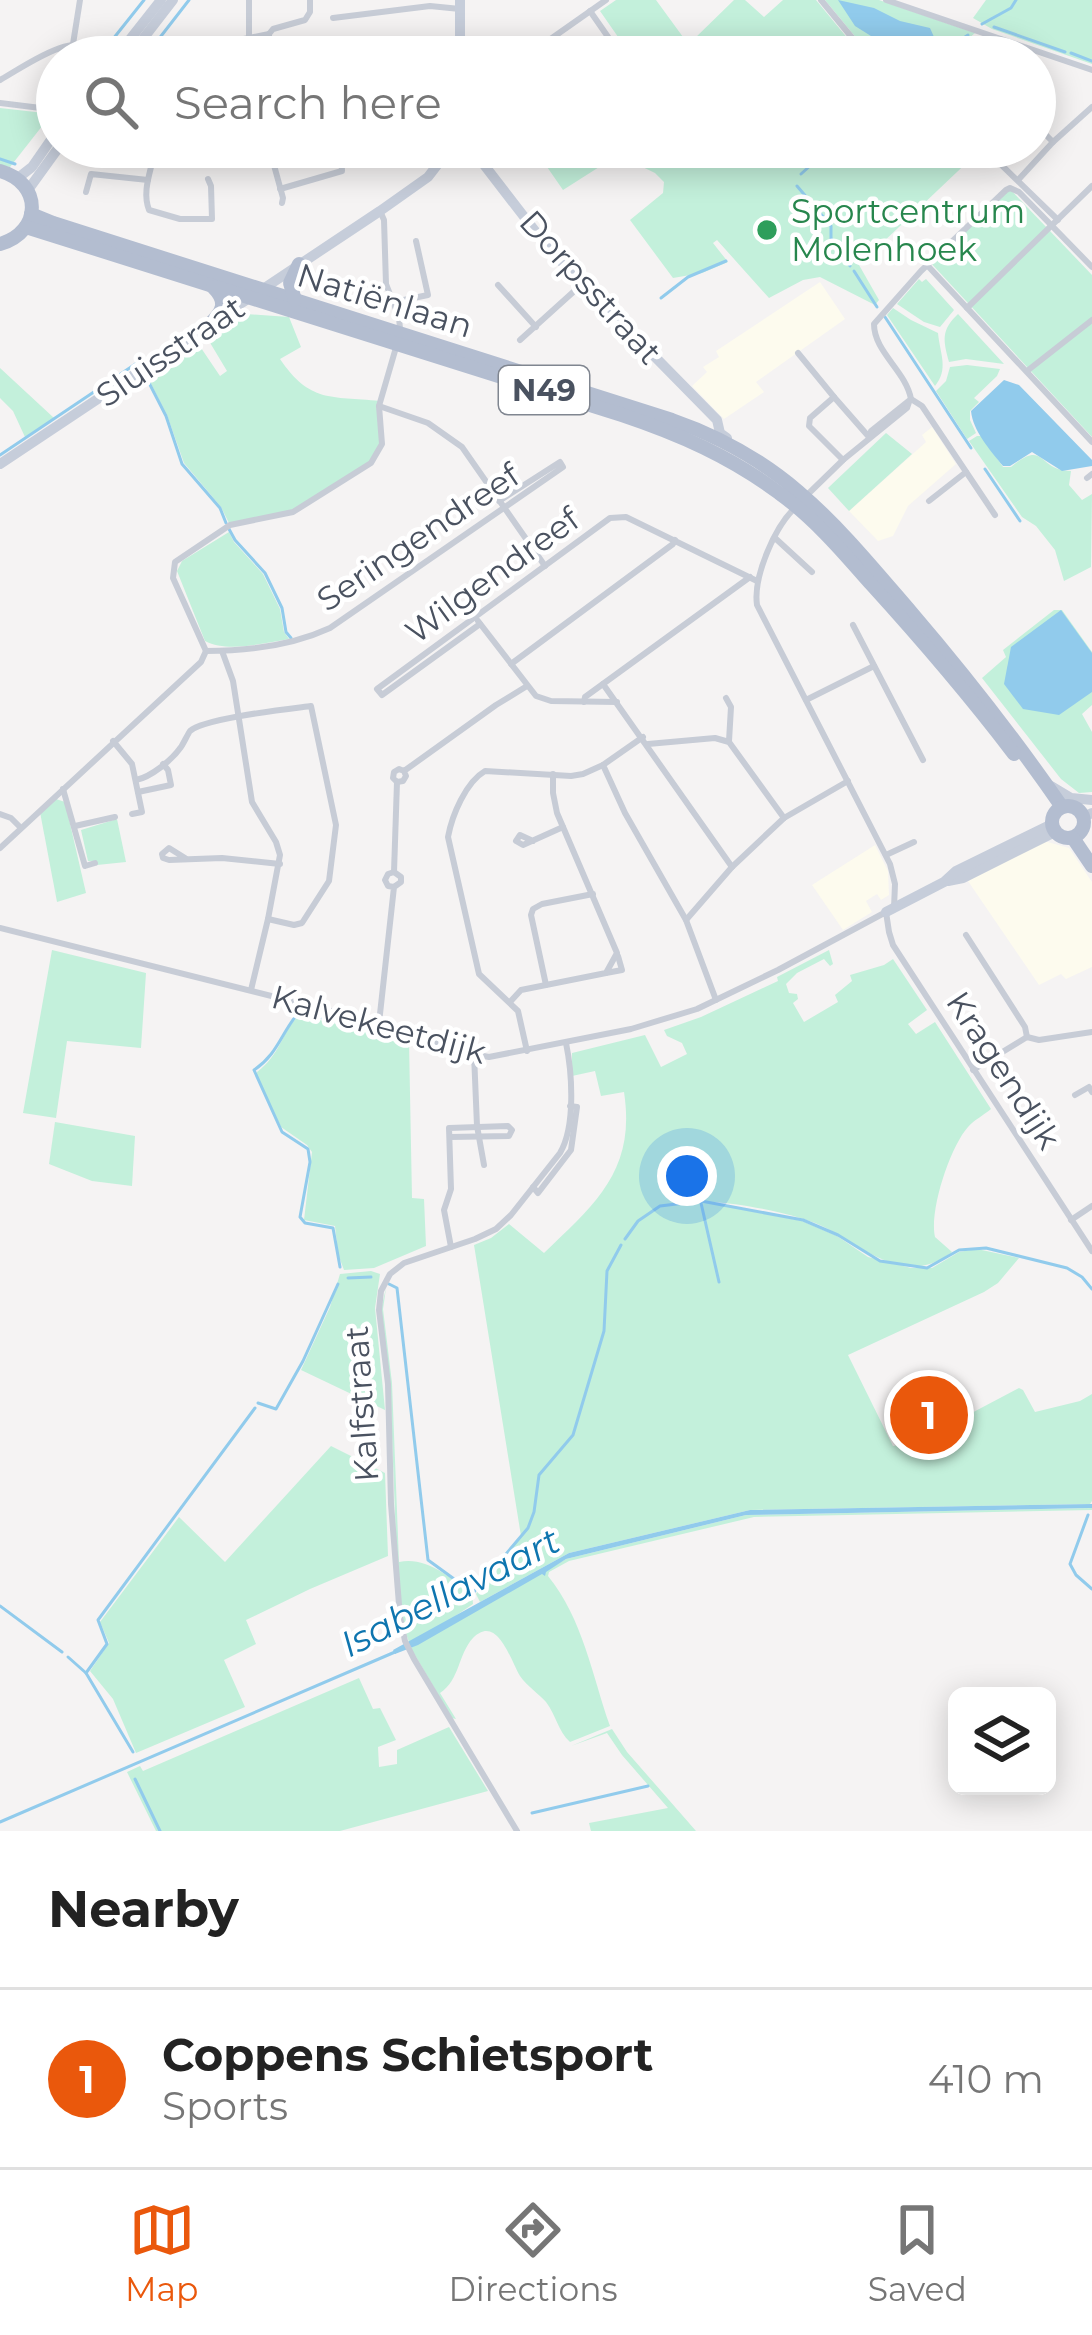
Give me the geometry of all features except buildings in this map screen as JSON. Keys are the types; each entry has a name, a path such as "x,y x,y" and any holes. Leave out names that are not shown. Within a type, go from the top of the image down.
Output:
{"main road":[{"path":"13,177 21,228"},
{"name":"Natiënlaan","path":"21,228 42,220 255,294 713,428 860,553 972,684 1043,779 1056,819"},
{"name":"Natiënlaan","path":"21,228 209,284 295,301 652,424 740,466 801,501 987,718 1056,819"},
{"path":"295,301 290,283 299,264"},
{"path":"209,284 220,293 224,305 210,324"},
{"name":"N49","path":"1056,819 1075,807 1088,815 1076,836"},
{"path":"1056,819 1065,838 1076,836"},
{"path":"1076,836 1092,850"},
{"path":"1076,836 1092,866"}],"street":[{"path":"74,36 80,0"},
{"path":"131,36 161,0"},
{"path":"145,36 173,0"},
{"path":"249,0 249,36"},
{"path":"256,36 305,20 310,0"},
{"path":"555,36 606,0"},
{"path":"820,0 850,36"},
{"path":"886,0 992,36"},
{"path":"334,18 417,4 460,4 459,36"},
{"path":"590,11 607,36"},
{"path":"1056,58 1092,70"},
{"path":"0,80 36,61"},
{"path":"0,103 36,107"},
{"path":"1056,139 1092,107"},
{"path":"151,168 149,210 193,220 208,220 213,215 208,179"},
{"path":"274,168 282,203"},
{"path":"280,189 342,168"},
{"name":"Sluisstraat","path":"0,464 380,211 434,168"},
{"name":"Dorpsstraat","path":"486,168 549,249 713,428"},
{"path":"1005,168 1092,267"},
{"path":"1018,180 1029,168"},
{"path":"86,193 91,174 148,180"},
{"path":"967,308 1092,186"},
{"path":"910,400 909,388 874,324 927,265 1010,188 1056,222"},
{"path":"0,848 201,662 206,652 173,578 175,562 230,525 293,512 371,463 382,444 379,406 400,317 386,284 380,211"},
{"path":"394,302 428,295 416,241"},
{"path":"927,265 1092,442"},
{"path":"499,285 536,327"},
{"path":"520,340 581,285"},
{"path":"1027,371 1092,320"},
{"path":"798,352 870,436"},
{"path":"834,397 810,418 809,426 843,460"},
{"path":"584,702 753,579 784,520 903,403 910,400 922,406 995,515"},
{"path":"379,406 428,423 462,447 544,566"},
{"name":"Seringendreef","path":"206,652 295,642 330,628 560,462 563,467 502,504"},
{"path":"929,501 966,472"},
{"name":"Wilgendreef","path":"478,620 377,689 382,695 610,518 626,517 753,579"},
{"path":"775,538 812,572"},
{"path":"511,664 675,540"},
{"name":"Kragendijk","path":"753,579 757,605 886,855 895,884 889,932 893,945 1092,1251"},
{"path":"478,620 526,686 545,700 617,702"},
{"path":"853,625 923,760"},
{"path":"222,651 232,681 251,802 276,842 280,864 251,990"},
{"path":"806,700 874,666"},
{"path":"603,684 732,867"},
{"path":"380,1022 394,887 401,877 394,872 398,782 394,772 404,771 526,686"},
{"path":"726,698 731,707 729,742"},
{"path":"136,780 147,778 181,748 190,730 237,716 310,706 336,825 329,880 302,923 268,920"},
{"path":"527,1051 518,1011 479,974 448,837 473,778 485,771 583,774 645,741 715,738 729,742 784,818"},
{"path":"113,741 130,759 136,780 142,812 132,814"},
{"path":"138,792 171,785 163,764"},
{"path":"603,765 686,920 716,1000"},
{"path":"510,1001 521,990 605,973 617,954 562,827 554,803 553,774"},
{"path":"1043,779 1071,798 1092,800"},
{"path":"686,920 784,818 848,781"},
{"path":"63,789 85,866 95,863"},
{"path":"0,814 21,828"},
{"path":"75,826 115,817"},
{"name":"Kalvekeetdijk","path":"0,928 380,1022 489,1057 653,1023 716,1000 944,881 965,877 1056,819"},
{"path":"532,841 562,827"},
{"path":"886,855 914,842"},
{"path":"185,858 280,864"},
{"path":"546,985 533,909 593,894"},
{"path":"966,935 1027,1037"},
{"path":"973,1070 1027,1037 1039,1040 1092,1032"},
{"name":"Kalfstraat","path":"517,1831 406,1641 395,1563 380,1297 398,1266 496,1229 532,1187 538,1192 571,1150 577,1107 570,1106 566,1042"},
{"path":"474,1054 484,1165"},
{"path":"1075,1095 1089,1087 1092,1092"},
{"path":"450,1137 508,1136 512,1130 508,1126 449,1128 451,1189 444,1210 451,1247"},
{"path":"1071,1220 1092,1206"}],"shaded area":[{"path":"820,282 845,319 756,382 764,392 724,419 692,386 707,372 703,367 719,357 716,351"},
{"path":"932,427 956,464 908,506 893,536 878,541 849,511 926,442 922,435"},
{"path":"1044,841 1069,848 1092,882 1092,967 1039,985 968,881"},
{"path":"875,845 888,871 889,895 881,900 877,894 866,901 872,912 843,930 812,885"}],"green space":[{"path":"616,0 656,0 682,36 617,36 600,11"},
{"path":"734,0 745,0 764,17 783,0 816,0 846,36 697,36"},
{"path":"825,0 879,0 975,33 972,36 855,36"},
{"path":"986,0 1092,0 1092,64 1056,51 1056,36 1012,36 973,18"},
{"path":"0,108 36,112 36,134 10,167 0,165"},
{"name":"Sportcentrum Molenhoek","path":"548,168 598,168 563,190"},
{"name":"Sportcentrum Molenhoek","path":"645,168 961,168 859,265 879,300 875,305 820,277 803,280 769,298 717,240 713,243 728,262 673,278 630,220 663,193 664,182"},
{"path":"1008,187 1092,275 1092,437 929,261"},
{"path":"919,279 926,279 954,310 940,327 897,304"},
{"path":"893,308 938,333 943,367 935,386 887,315"},
{"path":"246,314 289,317 301,347 280,359 291,373 322,395 380,401 382,434 375,458 293,512 229,523 184,463 147,376 197,342 220,376 227,371 206,336"},
{"path":"958,314 1004,364 966,359 949,362 945,336"},
{"path":"950,367 1000,369 974,398 979,402 970,411 970,420 976,433 967,439 936,391"},
{"path":"0,368 54,418 25,437 13,411 0,398"},
{"path":"886,433 912,454 849,511 828,488"},
{"path":"982,436 1003,467 1036,456 1071,471 1069,485 1082,500 1092,494 1091,567 1064,581 1055,550 1022,517 969,441"},
{"path":"229,532 263,574 289,639 235,647 205,641 177,571 182,561"},
{"path":"1054,610 1062,610 1092,652 1092,705 1082,714 1092,732 1092,792 1079,793 1061,779 982,678 1006,657 1003,650"},
{"path":"56,799 65,802 86,893 57,902 40,812"},
{"path":"117,819 126,862 97,865 88,861 81,830"},
{"path":"52,950 146,973 141,1048 67,1041 56,1118 23,1113"},
{"path":"829,950 833,964 824,959 786,984 789,993 797,994 793,1003 804,1022 838,1002 835,995 852,981 850,975 893,959 927,1010 908,1024 916,1034 935,1022 991,1109 961,1136 942,1180 935,1237 952,1252 933,1263 899,1265 911,1268 932,1268 959,1252 977,1249 1019,1258 984,1292 848,1355 893,1446 958,1432 964,1417 1019,1388 1035,1412 1092,1394 1092,1501 750,1510 569,1553 480,1602 477,1587 521,1536 474,1245 509,1224 544,1253 595,1201 618,1164 624,1143 624,1092 601,1096 595,1071 572,1076 572,1053 645,1035 661,1067 687,1054 682,1043 664,1030 778,981 777,977","holes":["704,1202 804,1219 897,1264 868,1257 802,1221"]},
{"path":"299,1015 409,1041 412,1198 424,1199 426,1246 374,1268 344,1270 335,1226 304,1220 312,1152 281,1127 257,1076"},
{"path":"55,1122 135,1136 132,1186 92,1181 49,1164"},
{"path":"340,1274 380,1274 375,1308 385,1410 301,1370"},
{"path":"386,1288 383,1309 392,1383 399,1562 437,1569 472,1592 473,1604 409,1642 402,1623 396,1540 390,1383 381,1309"},
{"path":"331,1446 385,1473 388,1556 246,1620 256,1644 224,1660 245,1707 136,1753 113,1699 90,1671 109,1643 100,1622 179,1517 225,1562"},
{"path":"1092,1508 754,1517 569,1561 548,1576 578,1629 610,1726 570,1742 496,1635 489,1631 473,1638 440,1693 456,1719 412,1650 566,1559 746,1515"},
{"path":"359,1678 373,1709 380,1708 396,1740 378,1747 379,1767 397,1764 397,1750 449,1727 488,1791 340,1831 156,1831 127,1772 140,1766 143,1771"},
{"path":"612,1729 696,1831 591,1831 589,1823 668,1808 607,1733 571,1746"}],"water":[{"path":"838,0 930,28 934,36 871,36 855,26"},
{"path":"1004,380 1019,385 1092,460 1092,466 1062,471 1032,452 1003,466 979,433 971,411"},
{"path":"1061,610 1092,653 1092,692 1059,715 1023,709 1004,684 1011,647"},
{"path":"1092,1504 1092,1508 746,1515 566,1559 545,1576 418,1645 395,1654 393,1650 569,1553 750,1510"}],"waterway":[{"path":"115,36 144,0"},
{"path":"161,36 189,0"},
{"path":"982,24 1011,8 1016,0"},
{"path":"994,27 1020,36"},
{"path":"1056,49 1065,52"},
{"path":"1071,53 1092,61"},
{"path":"0,159 15,164"},
{"path":"801,174 808,168"},
{"path":"797,186 831,226 831,238 850,266"},
{"path":"661,298 688,277 726,261"},
{"path":"854,271 877,307"},
{"path":"885,317 971,448"},
{"path":"0,455 137,363"},
{"path":"145,375 166,416 182,464 220,508 226,523"},
{"path":"572,379 576,376"},
{"path":"985,469 1020,521"},
{"path":"229,529 265,573 291,638"},
{"path":"340,1267 333,1228 305,1223 300,1217 308,1149 282,1132 254,1070 269,1057 299,1012 412,1041"},
{"path":"625,1239 638,1221 660,1206 701,1201 803,1220 880,1261 927,1268 959,1250 986,1248 1067,1268 1092,1289"},
{"path":"701,1203 719,1282"},
{"path":"473,1597 528,1528 539,1475 573,1435 604,1331 607,1271 621,1245"},
{"path":"348,1278 371,1277"},
{"path":"258,1403 276,1409 338,1284"},
{"path":"389,1284 397,1288 428,1560 472,1592"},
{"path":"86,1673 107,1644 98,1620 255,1408"},
{"path":"1088,1515 1070,1564 1092,1589"},
{"path":"0,1606 62,1652"},
{"name":"Isabellavaart","path":"0,1822 395,1652"},
{"path":"68,1657 86,1673 133,1752"},
{"path":"135,1779 160,1831"},
{"path":"532,1813 648,1786"}],"place":[{"name":"Sportcentrum Molenhoek","path":"767,230"},
{"name":"Coppens Schietsport","path":"929,1415"}]}
